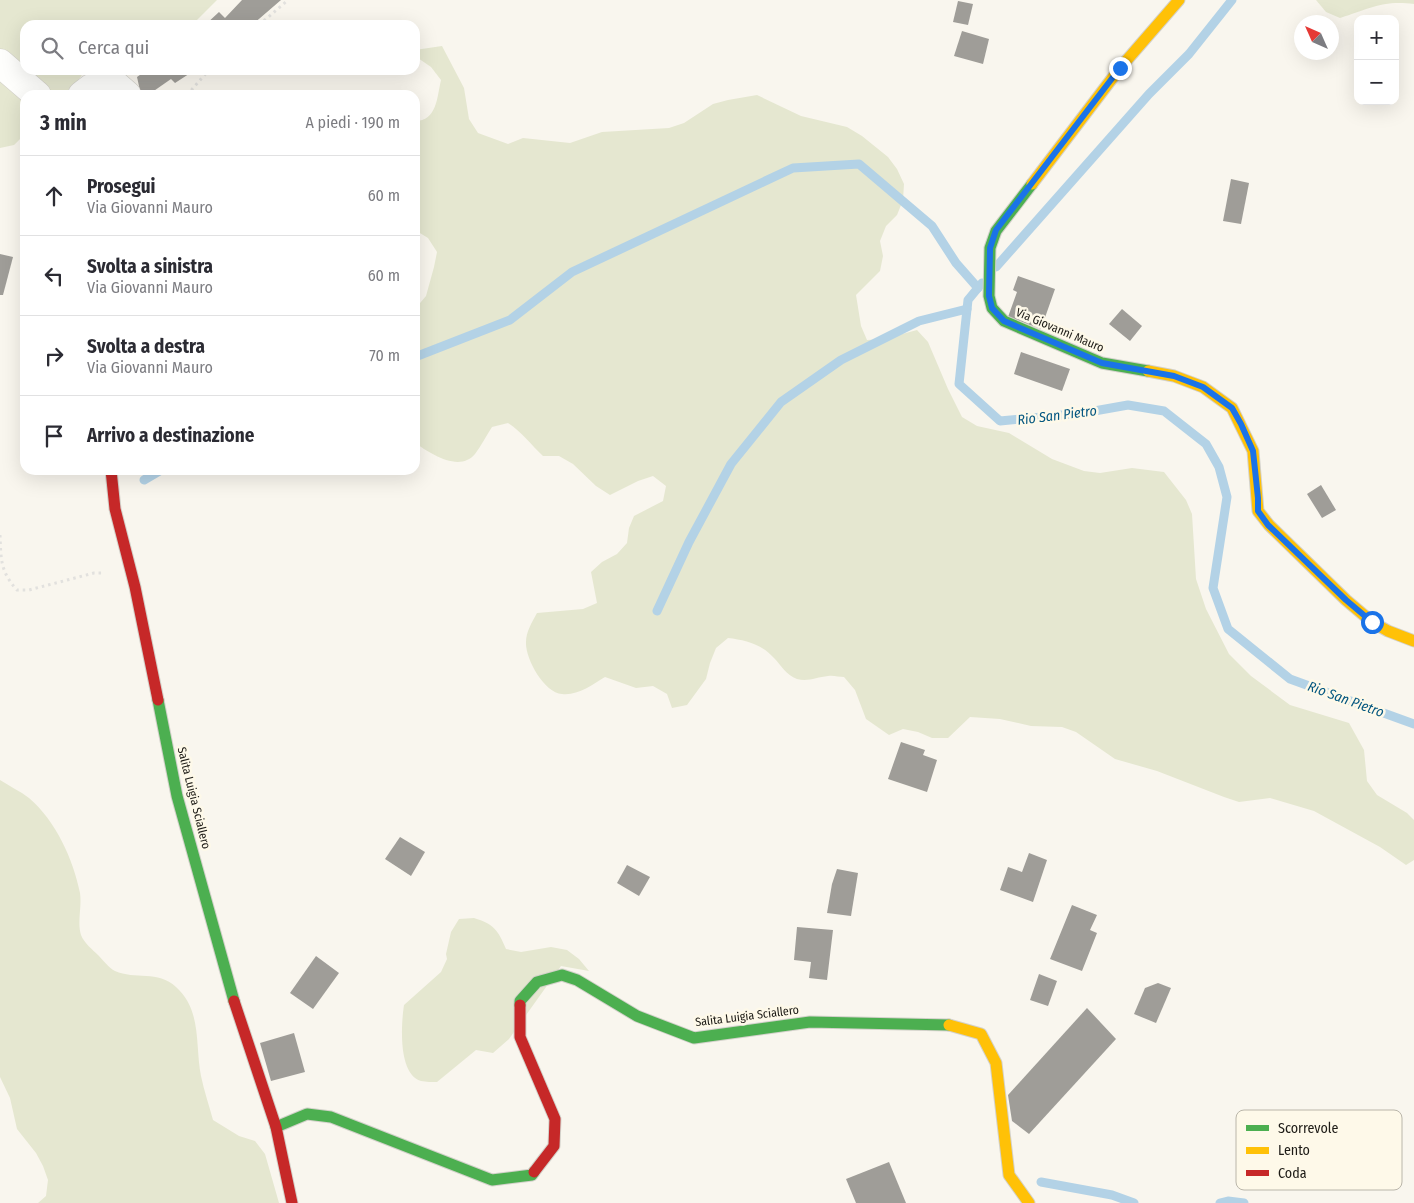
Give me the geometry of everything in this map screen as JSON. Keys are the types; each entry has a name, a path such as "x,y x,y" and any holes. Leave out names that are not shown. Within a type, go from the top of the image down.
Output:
{"street":[{"name":"Via Giovanni Mauro","path":"1179,0 1120,68 996,230 990,248 989,296 992,308 1004,321 1102,363 1174,376 1203,387 1232,408 1253,451 1258,511 1268,525 1346,600 1372,622 1388,631 1414,641"},
{"path":"0,63 31,90"},
{"path":"88,90 111,80 122,90"},
{"name":"Salita Luigia Sciallero","path":"112,475 115,509 135,587 177,796 241,1025 276,1127 292,1203"},
{"name":"Salita Luigia Sciallero","path":"276,1127 307,1114 331,1117 492,1180 532,1175 554,1146 555,1119 520,1037 520,1001 537,982 562,975 577,980 636,1016 694,1038 810,1022 952,1025 982,1034 996,1063 1009,1175 1029,1203"}],"path":[{"path":"265,20 288,0"},
{"path":"191,90 205,75"},
{"path":"0,535 1,565 6,579 17,590 29,590 94,573 109,574 135,587"}],"green space":[{"path":"0,0 217,0 197,20 20,20 20,75 81,75 68,90 20,90 20,139 14,145 0,148"},
{"path":"1316,0 1414,0 1414,4 1384,4 1340,18 1339,15 1326,12"},
{"path":"442,46 464,88 469,119 478,133 508,144 523,138 570,143 602,132 669,128 684,123 713,104 757,95 801,116 847,127 862,136 888,157 897,169 904,184 903,200 897,215 886,226 880,241 883,256 880,271 856,295 861,326 867,340 884,339 917,330 928,342 962,417 977,426 1009,433 1052,459 1084,471 1100,473 1132,468 1164,472 1186,500 1192,514 1196,579 1206,609 1229,654 1251,676 1290,705 1349,723 1364,750 1367,781 1377,795 1407,813 1414,820 1414,860 1406,865 1380,847 1314,811 1270,798 1239,802 1157,771 1115,759 1076,732 1062,727 1031,726 1000,719 970,717 948,738 932,738 918,732 903,729 889,735 866,719 855,690 844,677 830,676 809,680 797,679 787,672 764,649 741,640 728,638 716,648 706,679 687,705 672,708 667,694 653,686 636,688 605,677 584,689 568,694 555,692 549,688 537,674 527,649 527,635 537,613 583,609 597,603 591,572 602,562 617,554 627,543 629,528 634,516 663,501 666,486 653,476 610,495 596,486 573,464 559,456 543,456 522,434 508,423 492,427 475,454 461,462 453,462 436,456 420,446 420,303 426,296 437,252 428,238 420,233 420,120 432,113 441,80 431,67 420,59 420,49"},
{"path":"0,780 26,795 39,807 62,841 77,880 80,893 80,930 86,944 115,971 123,974 162,979 176,987 184,996 194,1017 201,1076 213,1120 239,1136 255,1141 265,1154 279,1203 38,1203 46,1196 48,1180 36,1153 17,1129 10,1098 0,1077"},
{"path":"474,918 491,925 506,949 521,952 551,947 567,950 579,959 589,971 561,966 509,1039 493,1053 476,1050 437,1082 421,1081 414,1077 408,1069 405,1059 402,1036 404,1005 441,972 447,959 446,954 451,932 459,919"}],"building":[{"path":"242,0 281,0 258,20 210,20 219,12 225,18"},
{"path":"958,1 973,4 968,25 953,22"},
{"path":"962,31 989,39 983,64 954,56"},
{"path":"140,75 187,75 175,83 171,79 155,90 140,90 137,77"},
{"path":"1231,179 1249,183 1241,224 1223,221"},
{"path":"0,254 13,257 3,295 0,295"},
{"path":"1018,276 1055,289 1041,329 1008,317 1017,292 1013,290"},
{"path":"1122,309 1142,326 1130,341 1109,324"},
{"path":"1021,352 1070,369 1062,391 1014,374"},
{"path":"1321,485 1336,510 1322,518 1307,494"},
{"path":"901,742 925,750 923,755 937,760 927,792 888,779"},
{"path":"400,837 425,852 411,876 385,859"},
{"path":"1029,853 1047,860 1033,902 1000,890 1008,867 1022,872"},
{"path":"627,865 650,877 639,896 617,883"},
{"path":"837,869 858,873 851,916 827,913 832,884"},
{"path":"1072,905 1097,915 1090,930 1097,933 1082,971 1050,959"},
{"path":"797,927 833,930 827,980 809,978 811,962 794,960"},
{"path":"316,956 339,973 313,1009 290,993"},
{"path":"1039,974 1057,981 1048,1006 1030,1000"},
{"path":"1158,983 1171,988 1156,1023 1134,1014 1145,988"},
{"path":"1087,1008 1116,1039 1029,1134 1012,1121 1008,1095"},
{"path":"294,1033 305,1072 271,1081 260,1043"},
{"path":"889,1162 906,1203 856,1203 846,1179"}],"waterway":[{"name":"Rio San Pietro","path":"996,267 1149,94 1189,54 1232,0"},
{"path":"420,355 510,320 572,272 793,168 859,164 932,226 956,263 978,288"},
{"name":"Rio San Pietro","path":"982,283 968,300 959,384 1000,421 1083,413 1128,405 1164,411 1206,444 1219,467 1227,497 1213,588 1228,629 1290,679 1414,724"},
{"path":"657,611 689,542 731,464 781,402 841,360 919,321 967,309"},
{"path":"144,480 152,475"},
{"path":"1041,1182 1112,1195 1134,1203"},
{"path":"1220,1203 1228,1201 1244,1203"}],"traffic: fast":[{"path":"1032,184 996,231 990,248 989,296 992,308 1004,321 1102,363 1148,371"},
{"path":"158,700 177,796 234,1001"},
{"path":"520,1005 520,1001 537,982 562,975 577,980 637,1016 694,1038 810,1022 949,1025"},
{"path":"276,1127 307,1114 331,1117 492,1180 532,1175 534,1172"}],"traffic: slow":[{"path":"1032,184 1120,68 1179,0"},
{"path":"1148,371 1174,376 1203,387 1232,408 1253,451 1258,511 1269,525 1346,600 1372,622 1388,631 1414,641"},
{"path":"949,1025 981,1034 996,1063 1009,1175 1029,1203"}],"traffic: jam":[{"path":"112,475 115,509 135,587 158,700"},
{"path":"234,1001 276,1127 292,1203"},
{"path":"520,1005 520,1037 555,1119 554,1146 534,1172"}],"route":[{"path":"1120,68 996,230 990,248 989,296 992,308 1004,321 1102,363 1174,376 1203,387 1232,408 1253,451 1258,511 1268,525 1346,600 1372,622"}]}
